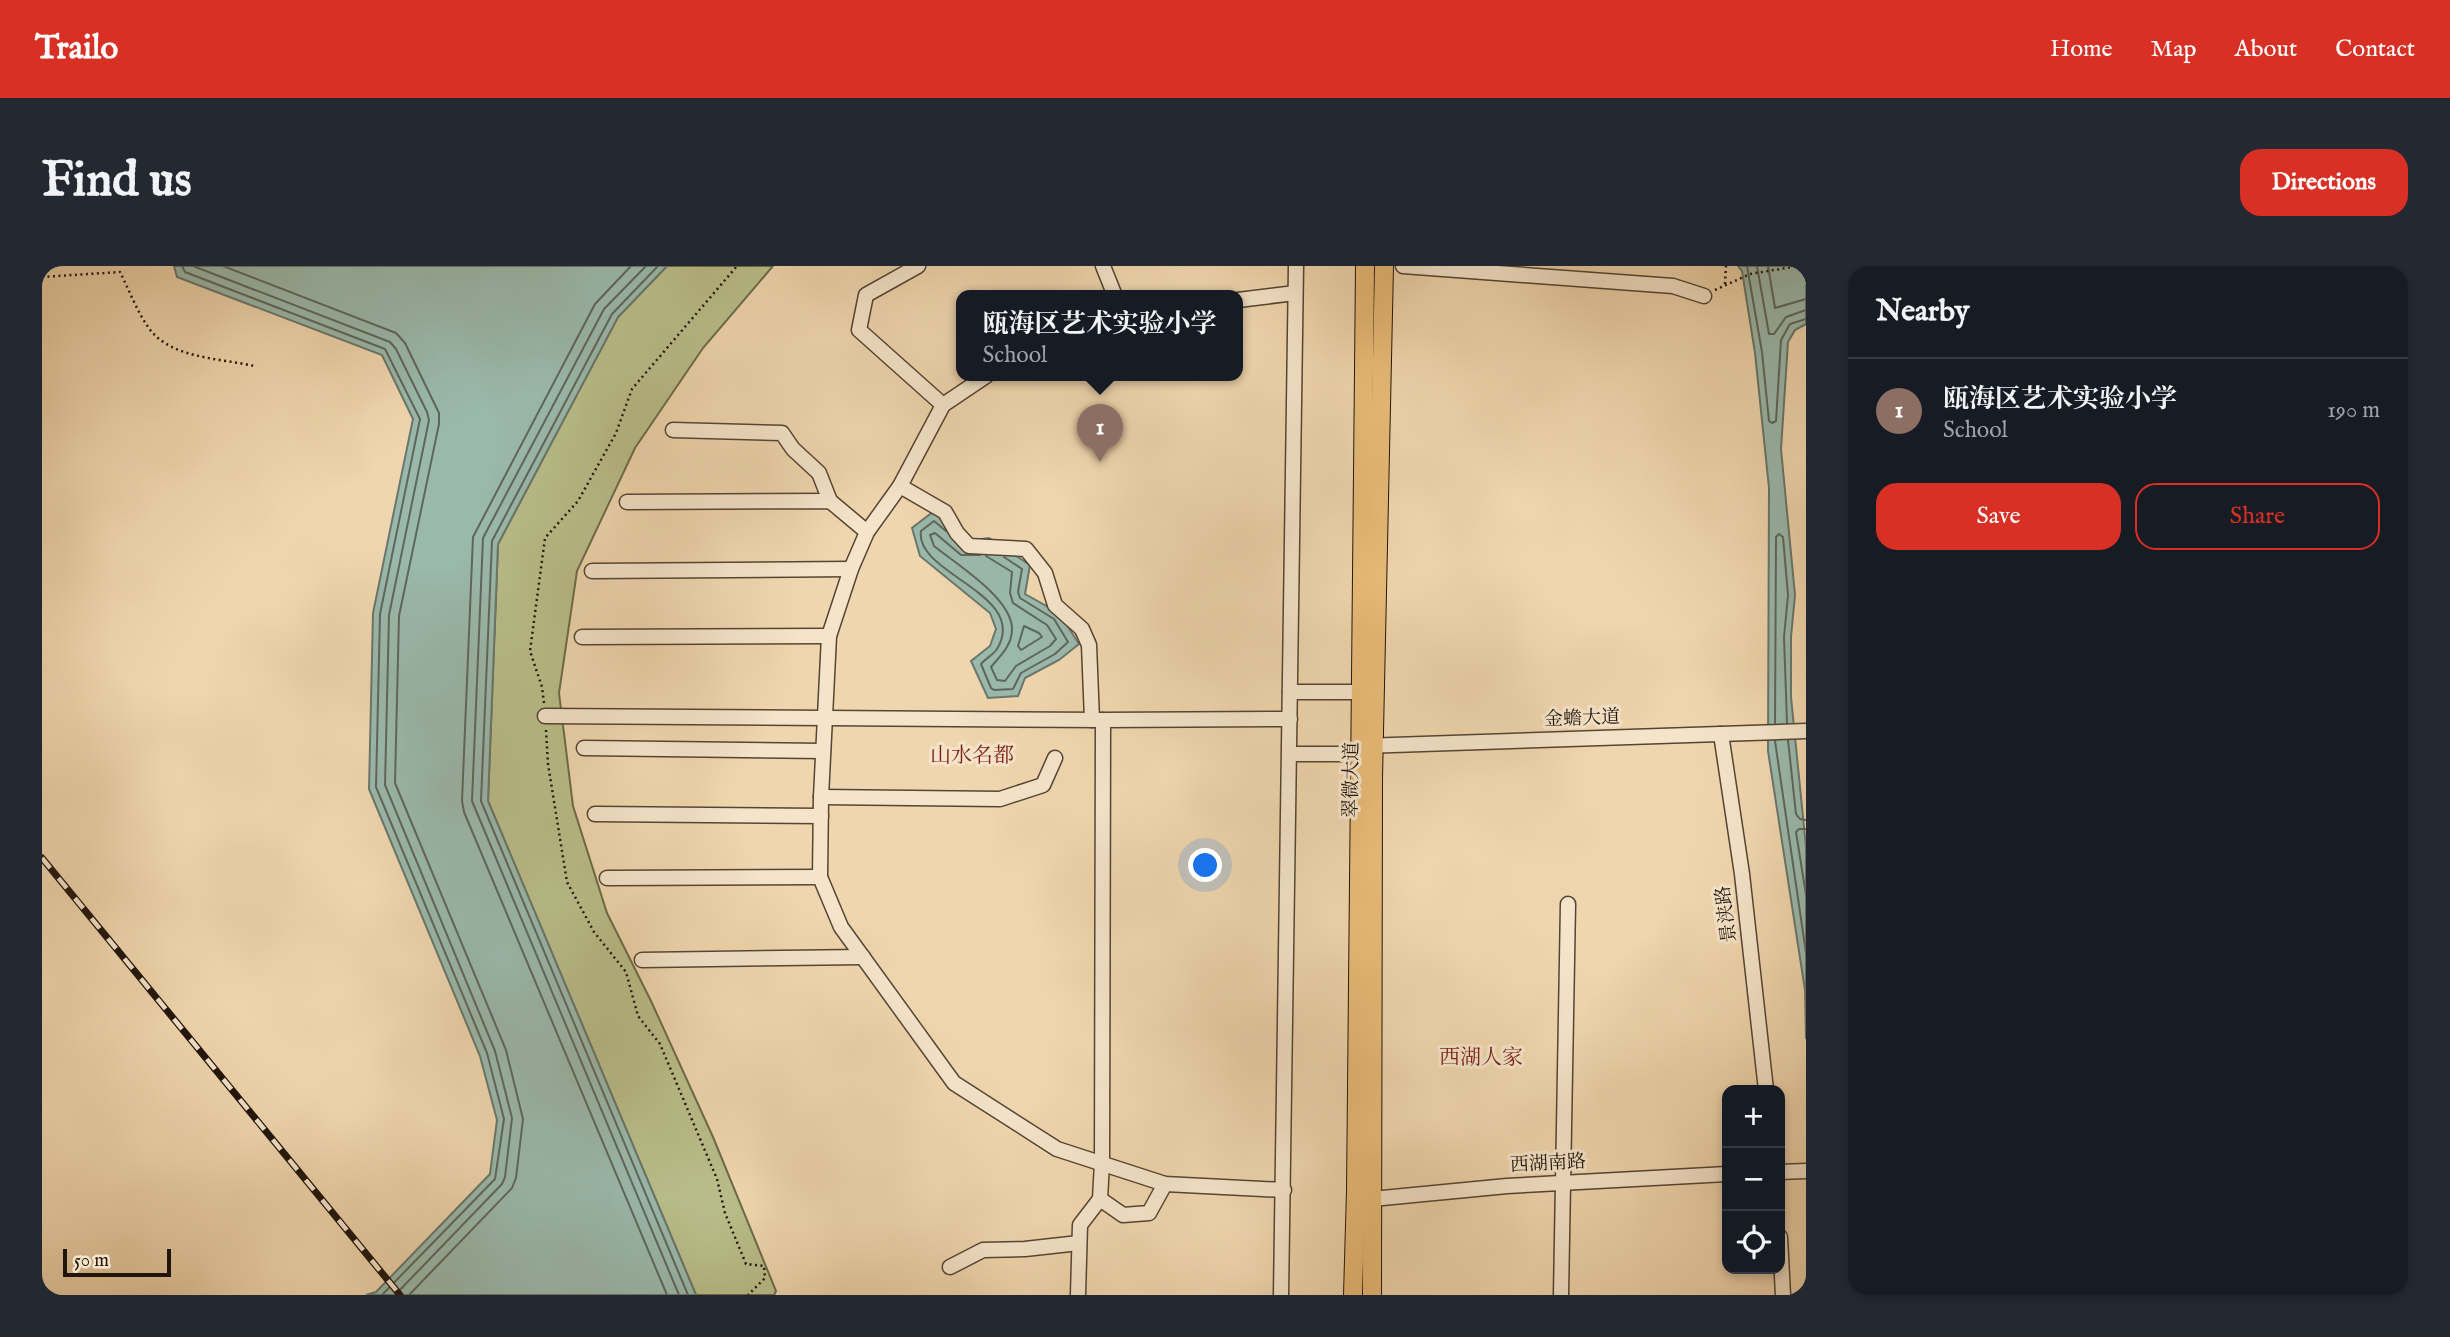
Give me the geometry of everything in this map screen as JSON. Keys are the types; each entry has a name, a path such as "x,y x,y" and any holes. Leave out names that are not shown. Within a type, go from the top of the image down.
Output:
{"main road":[{"name":"翠微大道","path":"1365,266 1359,692 1364,748 1372,1295"},
{"name":"翠微大道","path":"1353,1295 1364,748 1384,266"}],"street":[{"path":"918,266 866,295 859,330 943,405"},
{"path":"1103,266 1113,290"},
{"path":"1281,1295 1296,266"},
{"path":"1403,266 1673,286 1704,296"},
{"path":"1243,299 1295,293"},
{"path":"979,381 943,405 900,486 867,532 851,569 829,636 820,877 841,927 954,1083 1057,1149 1165,1184 1284,1190"},
{"path":"673,430 782,433 793,449 819,473 830,501 867,532"},
{"path":"900,486 945,512 957,533 969,546 1026,549 1045,573 1055,605 1082,629 1089,645 1098,720 1102,1163 1100,1199 1080,1225 1078,1295"},
{"path":"627,502 830,501"},
{"path":"592,571 851,569"},
{"path":"582,637 829,636"},
{"path":"1290,692 1359,692"},
{"path":"545,716 1290,719"},
{"name":"金蟾大道","path":"1290,754 1364,748 1802,731"},
{"name":"景浃路","path":"1721,734 1742,874 1765,1085"},
{"path":"584,748 823,751"},
{"path":"821,797 1000,799 1043,785 1055,758"},
{"path":"595,814 821,816"},
{"path":"607,878 820,877"},
{"path":"1561,1295 1567,904"},
{"path":"642,960 863,957"},
{"path":"1785,1172 1804,1171"},
{"name":"西湖南路","path":"1372,1199 1507,1186 1722,1174"},
{"path":"1100,1199 1123,1215 1149,1213 1165,1184"},
{"path":"950,1267 983,1250 1079,1244"},
{"path":"1782,1274 1783,1295"}],"path":[{"path":"737,266 632,389 616,433 578,501 545,538 530,651 542,687 548,764 567,882 594,932 626,972 638,1016 660,1044 717,1180 725,1213 746,1264 764,1266 765,1278 748,1295"},
{"path":"1724,285 1726,266"},
{"path":"1704,296 1749,274 1798,266"},
{"path":"42,276 120,272 149,329 171,346 198,356 254,366"}],"green space":[{"path":"667,266 773,266 703,348 635,448 577,571 559,693 573,806 607,913 651,1001 713,1137 776,1291 774,1295 696,1295 488,801 498,544 618,317"}],"water":[{"path":"174,266 667,266 618,317 498,544 488,801 696,1295 366,1295 376,1292 490,1174 497,1120 480,1056 369,789 373,613 413,419 382,355 177,277"},
{"path":"1738,266 1806,266 1806,324 1795,330 1788,342 1781,449 1795,595 1791,637 1791,697 1806,847 1806,1039 1805,990 1768,751 1769,488 1755,353 1742,271"},
{"path":"934,511 967,541 989,538 1030,565 1025,594 1059,613 1079,644 1059,660 1025,678 1018,696 988,698 971,661 990,646 996,629 990,613 920,556 912,528"}],"railway":[{"path":"42,858 400,1295"}],"place":[{"name":"瓯海区艺术实验小学","path":"1100,462"}],"district":[{"name":"山水名都","path":"972,756"},
{"name":"西湖人家","path":"1481,1058"}]}
